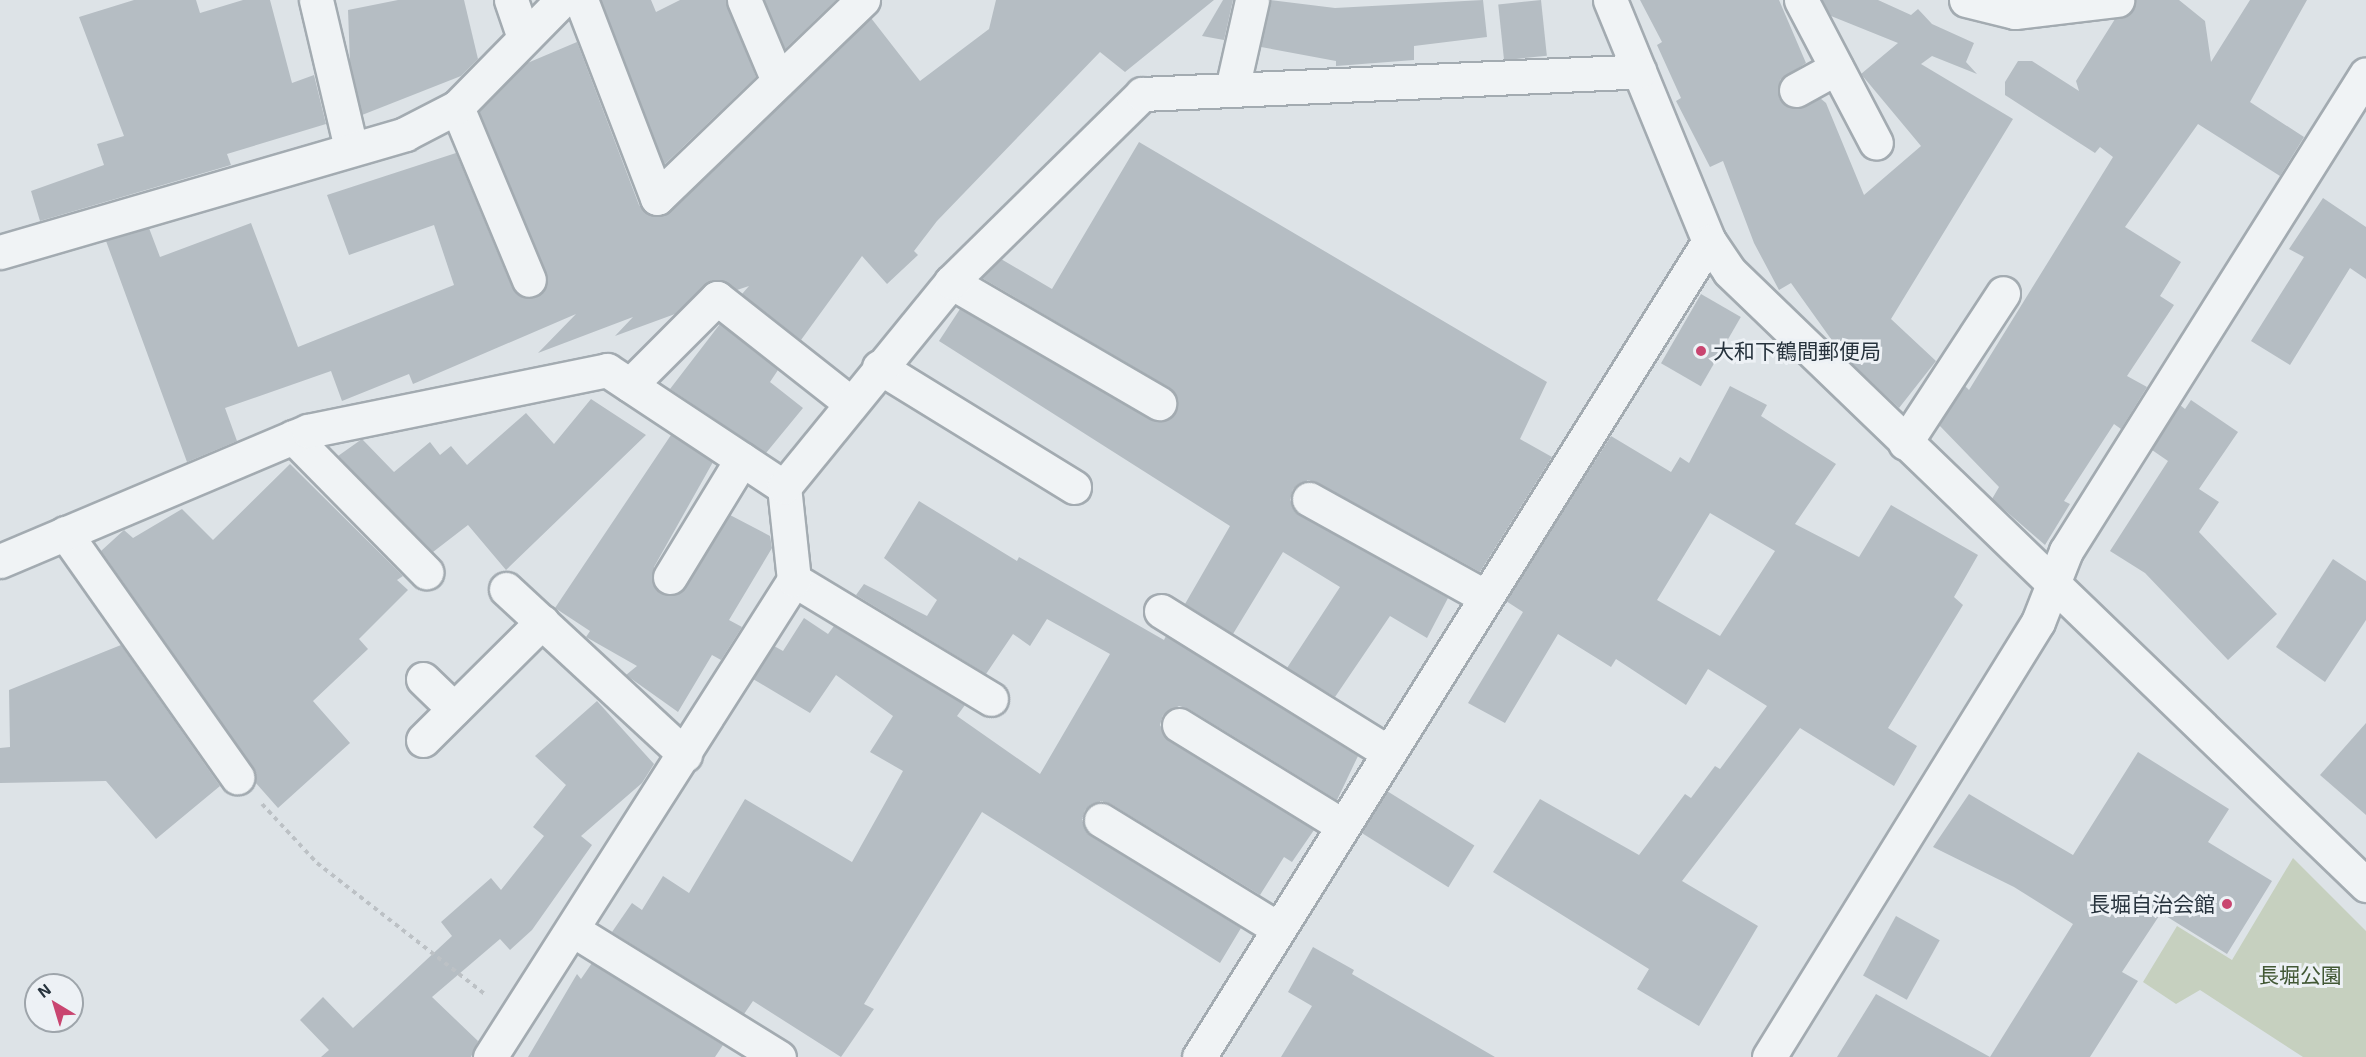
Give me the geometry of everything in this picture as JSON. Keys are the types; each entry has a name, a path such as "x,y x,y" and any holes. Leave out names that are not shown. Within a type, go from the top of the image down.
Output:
{"street":[{"path":"316,0 351,148"},
{"path":"510,0 524,36"},
{"path":"0,252 405,134 457,107 524,36 562,0"},
{"path":"581,0 657,198 862,0"},
{"path":"744,0 778,81"},
{"path":"1232,89 1252,0"},
{"path":"1610,0 1709,241 1729,271 2366,885"},
{"path":"1801,0 1876,143"},
{"path":"1965,0 2015,12 2117,0"},
{"path":"1796,90 1836,68"},
{"path":"490,1057 795,580 784,487 849,402 951,282 1142,94 1639,71"},
{"path":"1768,1057 2038,622 2066,551 2366,74"},
{"path":"457,107 529,280"},
{"path":"1199,1057 1386,751 1709,241"},
{"path":"951,282 1159,404"},
{"path":"1905,442 2003,293"},
{"path":"630,385 717,298 849,402"},
{"path":"879,367 1074,487"},
{"path":"0,561 293,437 607,370 784,487"},
{"path":"293,437 426,572"},
{"path":"670,578 742,459"},
{"path":"1309,499 1484,596"},
{"path":"65,533 237,777"},
{"path":"795,580 991,699"},
{"path":"506,589 684,755"},
{"path":"1161,611 1386,751"},
{"path":"423,740 542,622"},
{"path":"423,679 454,709"},
{"path":"1179,725 1341,824"},
{"path":"1101,820 1277,928"},
{"path":"573,930 779,1057"}],"path":[{"path":"237,777 317,863 515,1016"}],"green space":[{"name":"長堀公園","path":"2293,858 2366,931 2366,1057 2303,1057 2200,990 2176,1004 2143,982 2177,926 2232,960"}],"building":[{"path":"134,0 196,0 200,13 243,0 270,0 292,83 314,75 326,124 227,154 231,165 40,221 31,191 104,165 97,144 124,136 79,17"},
{"path":"398,0 464,0 478,59 461,76 362,115 350,63 348,10"},
{"path":"601,0 651,0 656,12 680,0 726,0 756,77 664,165"},
{"path":"764,0 836,0 785,49"},
{"path":"996,0 1214,0 1125,72 1100,52 937,221 914,251 918,255 887,284 862,256 801,340 742,294 749,286 737,290 712,280 675,314 615,336 633,317 538,353 576,314 413,384 409,374 342,401 331,371 225,408 237,441 187,462 106,241 149,228 160,257 251,223 298,347 454,285 434,225 349,255 327,195 456,153 512,287 518,295 536,297 544,291 546,273 479,111 525,64 577,42 639,205 645,213 662,216 871,18 920,81 989,29"},
{"path":"1223,0 1233,0 1224,40 1202,36"},
{"path":"1270,0 1335,8 1483,0 1487,37 1414,46 1414,60 1336,66 1336,61 1261,47"},
{"path":"1541,0 1547,56 1504,60 1498,4"},
{"path":"1640,0 1779,0 1806,63 1780,80 1779,98 1795,109 1820,98 1826,103 1864,195 1921,146 1861,74 1898,43 1831,16 1822,0 1878,0 1911,15 1918,9 1932,24 1974,43 1966,62 1977,74 1932,56 1921,64 2013,119 1891,319 1936,361 1899,408 1841,353 1791,283 1779,290 1754,243 1723,161 1710,167 1676,101 1681,98 1657,45 1662,42"},
{"path":"2135,0 2179,0 2205,21 2211,62 2250,0 2307,0 2250,102 2304,137 2280,176 2198,124 2125,227 2181,262 2160,296 2174,305 2127,376 2147,387 2121,429 2114,424 2064,501 2070,504 2045,545 1992,499 1999,487 1939,425 1965,386 1969,390 2113,157 2100,147 2095,153 2005,95 2005,82 2018,61 2032,61 2079,91 2076,81 2115,19 2129,15"},
{"path":"1139,142 1547,382 1520,439 1552,457 1480,572 1318,483 1308,480 1293,489 1290,500 1300,515 1448,598 1427,638 1390,616 1335,697 1287,668 1340,587 1283,552 1233,634 1185,604 1230,526 939,341 960,309 1150,419 1169,419 1178,402 1168,387 982,278 1001,259 1052,289"},
{"path":"2323,198 2366,227 2366,279 2350,268 2290,365 2251,341 2304,257 2289,249"},
{"path":"1701,294 1741,317 1701,386 1661,363"},
{"path":"720,324 778,370 770,382 803,408 766,453 670,389"},
{"path":"1730,386 1767,405 1761,416 1836,464 1795,524 1859,557 1891,505 1978,555 1954,597 1963,605 1888,728 1917,746 1894,786 1800,728 1682,881 1758,926 1699,1026 1637,989 1649,969 1493,872 1540,799 1639,855 1685,794 1691,798 1715,766 1720,769 1767,706 1708,669 1686,705 1616,659 1611,667 1558,634 1505,723 1468,703 1523,612 1506,601 1611,436 1671,472 1680,457 1689,463","holes":["1710,513 1775,551 1720,636 1657,600"]},
{"path":"591,399 646,435 506,570 468,525 433,552 338,456 362,439 394,472 430,442 440,455 451,446 467,465 526,413 554,444"},
{"path":"2191,400 2238,432 2199,489 2219,502 2199,532 2277,614 2228,660 2145,573 2110,551 2168,461 2152,450 2180,405 2185,409"},
{"path":"671,435 713,462 654,567 654,586 669,596 679,593 730,515 770,536 772,548 729,620 742,627 721,660 712,655 678,712 626,675 637,666 586,637 590,631 555,608"},
{"path":"290,464 403,576 397,580 408,590 359,639 368,649 313,701 350,743 278,808 255,782 252,766 101,551 124,530 133,538 182,509 213,540"},
{"path":"919,501 1017,561 1019,557 1164,640 1166,636 1358,756 1337,800 1189,709 1179,706 1163,715 1160,725 1169,741 1314,830 1292,862 1284,857 1260,895 1111,804 1101,801 1085,810 1082,820 1091,836 1241,928 1220,963 982,812 864,1004 874,1009 841,1057 753,1001 744,1014 612,932 632,903 642,910 663,876 689,893 745,799 852,862 903,771 870,752 893,716 836,675 810,713 753,679 774,646 783,651 804,618 828,634 834,626 965,705 957,716 1040,774 1110,654 1047,619 1030,646 1013,634 986,674 856,595 864,584 927,616 937,600 884,558"},
{"path":"2333,559 2366,581 2366,620 2325,682 2276,647"},
{"path":"121,645 220,786 156,839 106,781 0,783 0,748 10,747 9,690"},
{"path":"597,701 654,764 642,783 581,836 592,845 532,930 510,950 500,939 432,997 478,1041 471,1057 321,1057 329,1050 300,1020 323,997 353,1028 452,936 441,922 491,878 501,890 544,836 533,827 566,785 535,756"},
{"path":"2366,723 2366,815 2320,775"},
{"path":"2138,752 2229,809 2208,842 2272,881 2227,954 2161,913 2122,972 2138,981 2090,1057 1990,1057 2073,924 2014,887 1933,847 1969,794 2073,855"},
{"path":"1387,791 1474,846 1448,887 1361,833"},
{"path":"1896,916 1940,940 1907,1000 1863,975"},
{"path":"1313,947 1354,970 1352,974 1495,1057 1281,1057 1312,1006 1288,992"},
{"path":"592,963 723,1045 715,1057 528,1057 577,974 581,979"},
{"path":"1876,994 1990,1057 1837,1057"}],"place":[{"name":"大和下鶴間郵便局","path":"1701,351"},
{"name":"長堀自治会館","path":"2227,904"}]}
